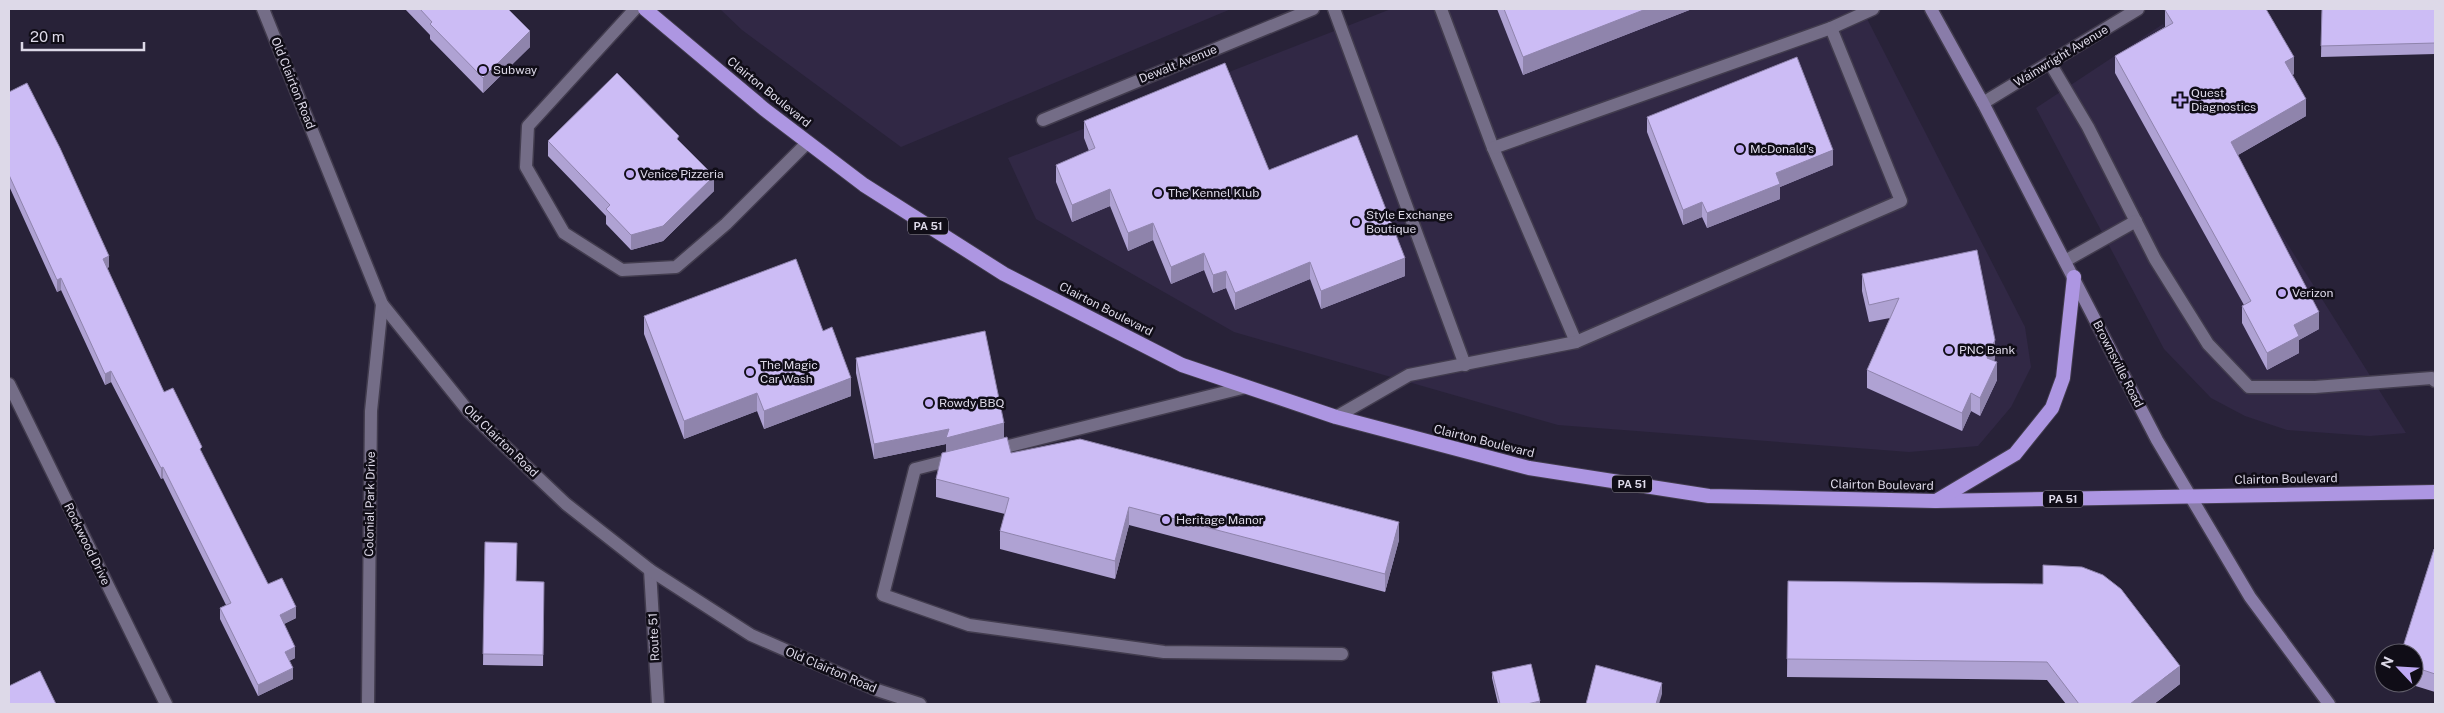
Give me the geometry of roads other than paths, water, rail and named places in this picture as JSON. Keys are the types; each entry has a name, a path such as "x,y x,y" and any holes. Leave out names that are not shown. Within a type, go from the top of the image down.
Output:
{"highway":[{"name":"Clairton Boulevard","path":"644,9 764,109 864,186 1004,274 1182,365 1336,417 1529,468 1709,496 1936,501 2435,492"},
{"path":"1936,501 2015,454 2052,408 2063,378 2074,277"}],"main road":[{"name":"Brownsville Road","path":"1931,9 1983,103 2157,440 2250,597 2329,704"}],"street":[{"name":"Old Clairton Road","path":"263,9 382,304 469,412 566,504 650,570 750,635 877,690 920,704"},
{"path":"635,9 528,126 526,167 564,233 622,270 676,268 726,224 808,142"},
{"name":"Dewalt Avenue","path":"1043,120 1313,9"},
{"path":"1334,9 1465,365"},
{"path":"1442,9 1493,148 1576,342"},
{"path":"1493,148 1832,28 1873,9"},
{"name":"Wainwright Avenue","path":"1983,103 2138,9"},
{"path":"1336,417 1409,376 1576,342 1902,200 1832,28"},
{"path":"2050,62 2088,127 2155,259 2208,344 2249,387 2315,386 2432,378 2435,381"},
{"path":"2065,261 2136,221"},
{"name":"Colonial Park Drive","path":"368,704 371,410 382,304"},
{"name":"Rockwood Drive","path":"9,384 166,704"},
{"path":"981,453 1246,387"},
{"path":"962,457 915,469 883,595 969,625 1164,652 1342,654"},
{"name":"Route 51","path":"650,570 658,704"}],"place":[{"name":"Subway","path":"483,70"},
{"name":"Quest Diagnostics","path":"2180,100"},
{"name":"McDonald's","path":"1740,149"},
{"name":"Venice Pizzeria","path":"630,174"},
{"name":"The Kennel Klub","path":"1158,193"},
{"name":"Style Exchange Boutique","path":"1356,222"},
{"name":"Verizon","path":"2282,293"},
{"name":"PNC Bank","path":"1949,350"},
{"name":"The Magic Car Wash","path":"750,372"},
{"name":"Rowdy BBQ","path":"929,403"},
{"name":"Heritage Manor","path":"1166,520"}]}
